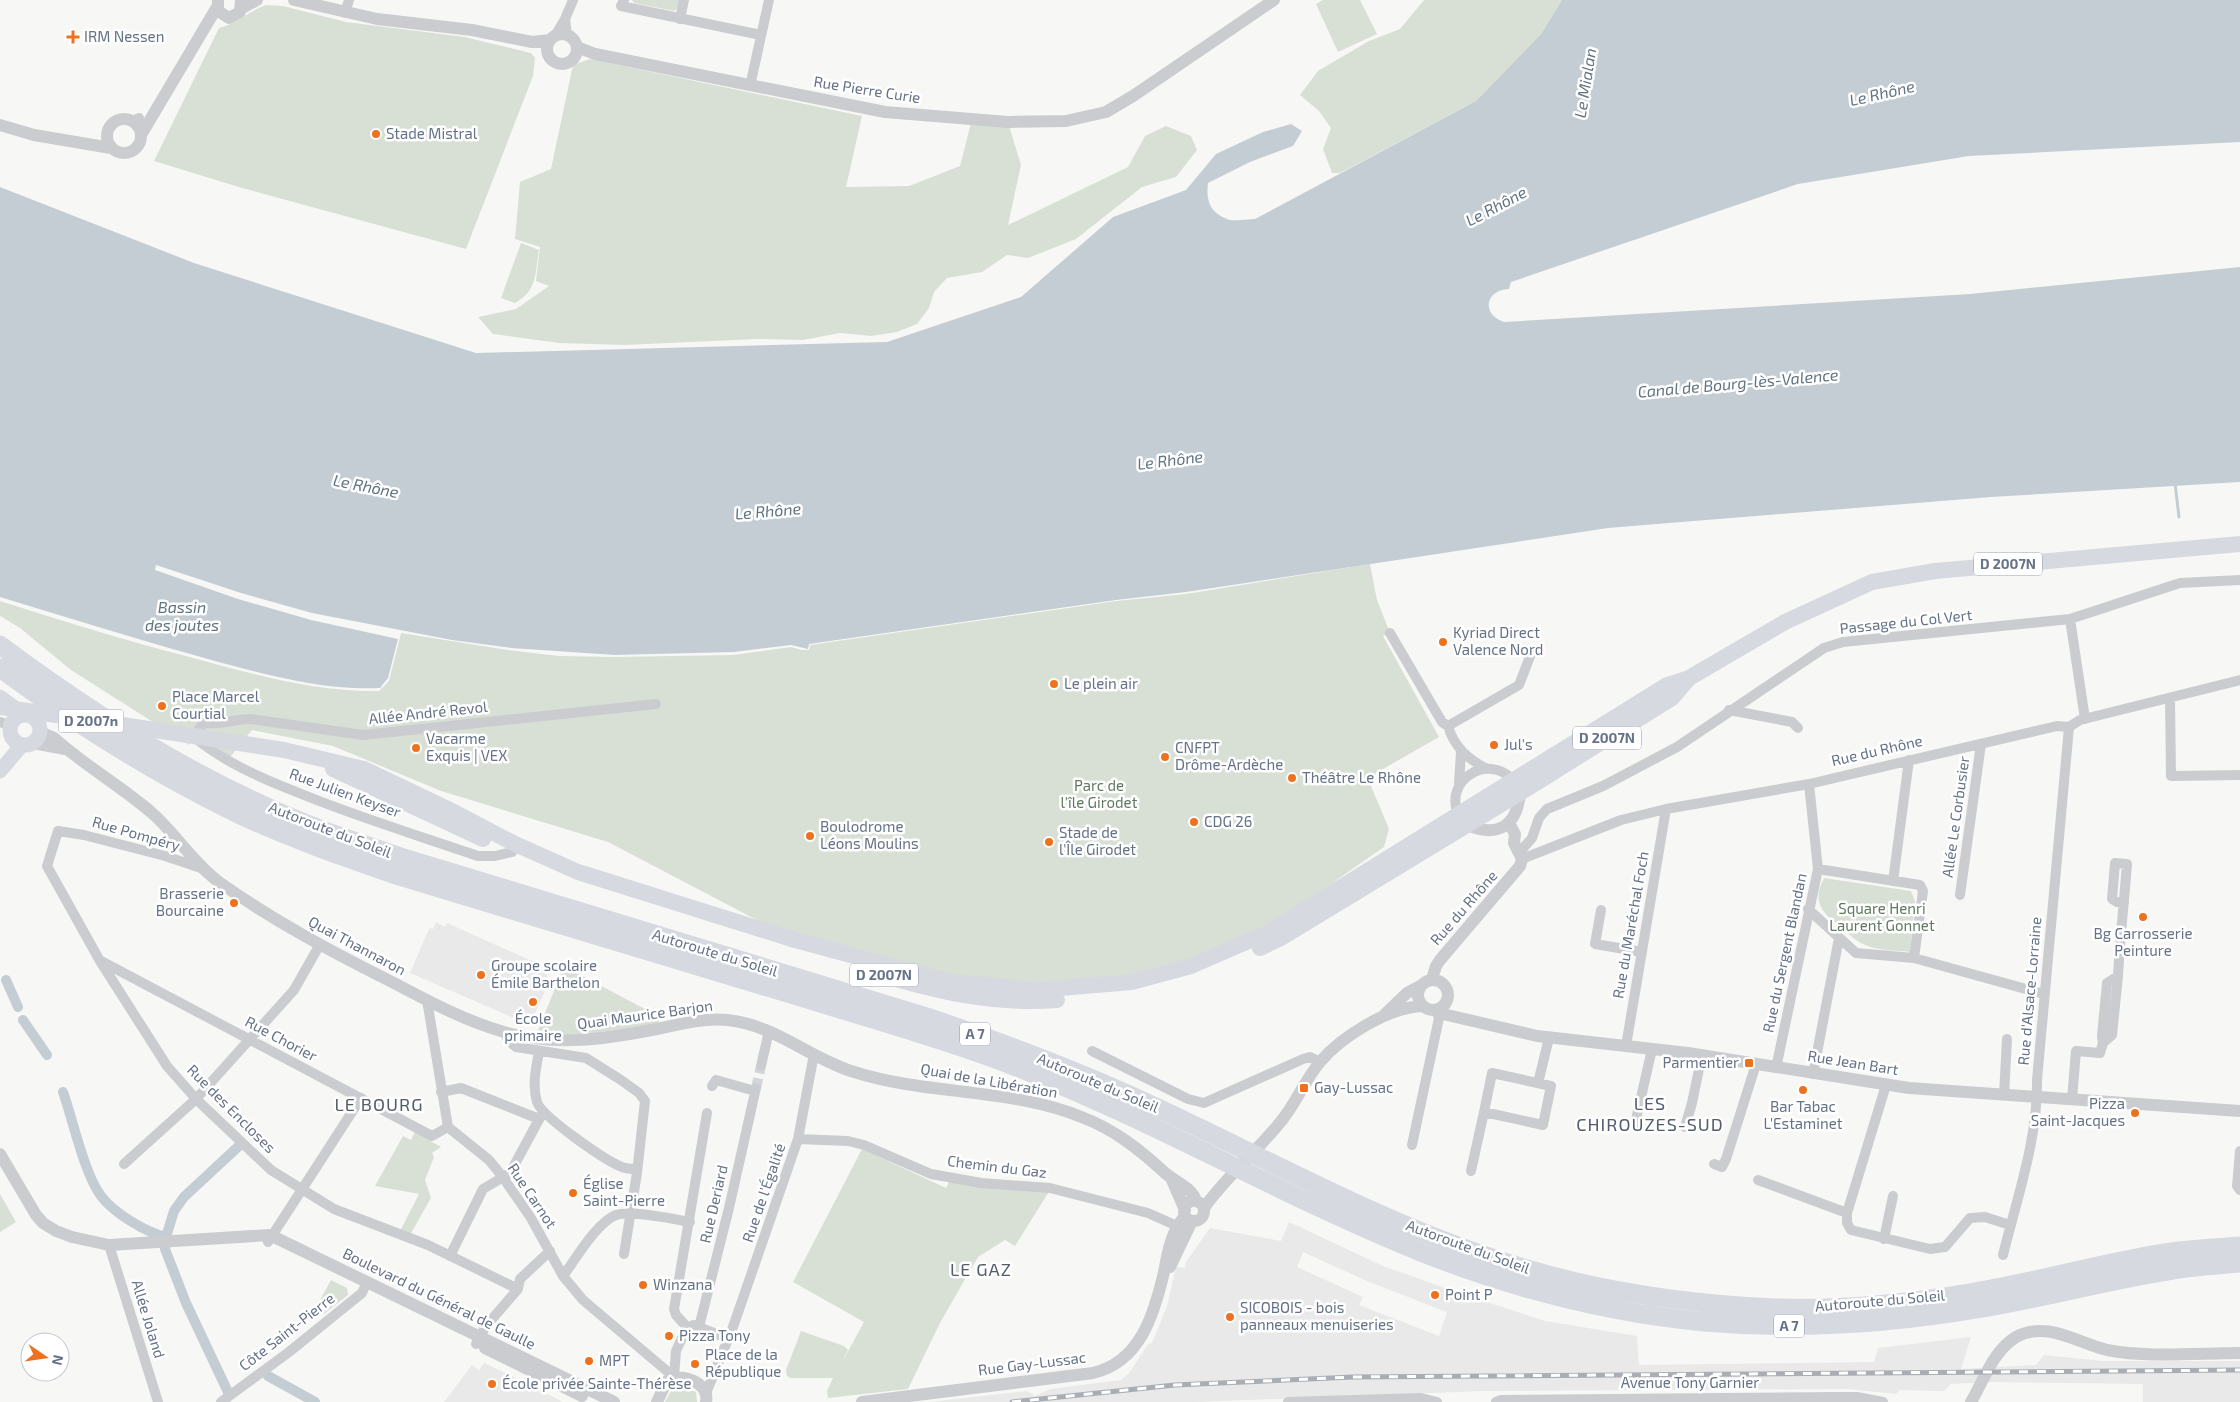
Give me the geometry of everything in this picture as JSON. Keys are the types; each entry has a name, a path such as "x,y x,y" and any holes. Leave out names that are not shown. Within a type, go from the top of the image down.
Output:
{"highway":[{"name":"Autoroute du Soleil","path":"0,645 43,677 127,732 246,796 320,829 404,858 928,1017 1013,1046 1126,1094 1428,1235 1492,1259 1559,1278 1632,1293 1704,1303 1778,1308 1845,1307 1911,1301 1968,1293 2173,1252 2240,1246"},
{"name":"Autoroute du Soleil","path":"0,668 33,692 116,746 182,784 237,813 314,846 399,876 922,1034 1008,1064 1118,1110 1424,1253 1488,1276 1556,1296 1630,1311 1703,1322 1778,1326 1847,1325 1915,1319 1986,1308 2176,1269 2240,1263"}],"main road":[{"name":"D 2007N","path":"297,752 575,881 800,952 943,992 1025,1002 1132,993 1203,974 1281,938 1516,786 1672,698 1689,678 1785,622 1872,582 1935,571 2240,544"},
{"path":"0,697 20,730"},
{"name":"D 2007n","path":"0,707 297,752"},
{"path":"0,766 20,730"},
{"path":"0,772 20,730"},
{"name":"D 2007N","path":"297,752 364,769 454,812 513,844 578,872 795,940 947,981 1036,990 1132,982 1191,966 1268,932 1463,820"}],"street":[{"path":"0,125 19,132 111,148 121,153 132,151 138,146 141,135 196,42 220,8 233,17 242,4 257,0"},
{"path":"294,0 377,19 472,30 532,42 574,40 576,52"},
{"path":"345,13 349,0"},
{"path":"555,41 573,0"},
{"path":"624,0 621,6 761,35"},
{"path":"680,19 684,0"},
{"path":"750,86 769,0"},
{"name":"Rue Pierre Curie","path":"555,41 552,61 562,64 567,64 576,52 595,54 886,112 1008,122 1066,122 1106,112 1133,96 1274,0"},
{"path":"78,143 107,133 115,122 120,119 135,119 159,105"},
{"path":"135,119 141,135"},
{"path":"107,133 108,143 111,148"},
{"name":"Passage du Col Vert","path":"1518,852 1532,838 1539,818 1547,809 1603,786 1677,747 1729,710 1824,648 1843,642 2070,620 2180,582 2240,580"},
{"path":"2070,620 2085,719"},
{"path":"1390,633 1442,722 1448,726 1461,752 1487,769"},
{"path":"1448,726 1519,685 1531,654"},
{"name":"Rue du Rhône","path":"1432,979 1436,966 1520,866 1518,852 1615,822 1666,809 1809,784 2057,726 2069,727 2085,719 2240,680"},
{"path":"2170,698 2170,776 2240,775"},
{"name":"Allée André Revol","path":"203,723 215,724 251,718 363,735 656,704"},
{"path":"1729,710 1792,722 1798,728"},
{"path":"0,713 20,730"},
{"name":"Rue Julien Keyser","path":"203,723 194,737 209,750 227,761 263,778 328,805 478,856 495,856 512,852"},
{"name":"Rue d'Alsace-Lorraine","path":"2003,1255 2036,1112 2044,994 2069,727"},
{"name":"Quai Thannaron","path":"20,730 66,749 152,814 205,869 276,919 319,946 427,1000 505,1032"},
{"name":"Allée Le Corbusier","path":"1960,895 1981,744"},
{"path":"1459,783 1471,773 1487,769 1502,771 1516,786 1516,814 1509,823 1495,830 1478,830 1463,820 1456,803 1461,752"},
{"path":"1893,882 1909,760"},
{"name":"Rue du Sergent Blandan","path":"1776,1068 1808,909 1818,869 1809,784"},
{"name":"Rue du Maréchal Foch","path":"1626,1046 1666,809"},
{"path":"1509,823 1515,834 1518,852"},
{"path":"1495,830 1518,852"},
{"name":"Rue Pompéry","path":"58,831 84,835 165,856 205,869"},
{"name":"Rue des Encloses","path":"58,831 47,866 100,961 167,1066 196,1099 271,1170 302,1191 350,1217 428,1245 518,1289"},
{"path":"1818,869 1920,885 1923,891 1914,958"},
{"path":"2072,1099 2076,1051 2100,1053 2103,1043 2112,1035 2124,903"},
{"path":"1808,909 1856,953 1914,958 2044,994"},
{"path":"1601,910 1595,944 1642,952"},
{"path":"1813,1074 1839,938"},
{"path":"124,1164 196,1099 294,990 319,946"},
{"name":"Rue Chorier","path":"100,961 432,1136 448,1127"},
{"path":"1199,1204 1204,1213 1202,1218 1187,1215 1188,1204 1199,1204 1216,1191 1288,1114 1320,1062 1341,1043 1384,1015 1407,993 1425,981 1432,979 1444,984 1448,997 1465,1018"},
{"path":"1420,986 1418,997 1423,1006"},
{"path":"1384,1015 1415,1006 1436,1010 1444,1006 1448,997"},
{"path":"427,1000 448,1127"},
{"path":"1412,1145 1439,1018 1436,1010"},
{"name":"Rue Jean Bart","path":"1436,1010 1442,1014 1549,1038 1702,1055 1886,1085 2240,1111"},
{"name":"Quai Maurice Barjon","path":"505,1032 555,1041 575,1042 691,1022 714,1020 758,1026 814,1054"},
{"path":"761,1066 769,1031"},
{"path":"505,1032 508,1040 516,1047 586,1058 638,1093 645,1101 624,1254"},
{"path":"1538,1083 1549,1038"},
{"path":"2004,1095 2007,1039"},
{"path":"1635,1124 1652,1049"},
{"path":"1092,1051 1188,1099 1204,1103 1303,1058 1310,1057 1320,1062"},
{"path":"450,1256 483,1188 510,1173 541,1115 537,1103 534,1078 539,1052"},
{"name":"Rue de l'Égalité","path":"728,1338 734,1327 798,1139 814,1054"},
{"name":"Quai de la Libération","path":"814,1054 848,1070 879,1079 1034,1102 1085,1118 1126,1140 1172,1180 1190,1191 1199,1204"},
{"path":"1685,1127 1702,1055"},
{"path":"1714,1164 1722,1167 1726,1159 1756,1064"},
{"path":"1471,1170 1492,1073 1551,1086 1543,1125 1484,1112"},
{"name":"Rue Deriard","path":"699,1327 727,1217 755,1090 716,1080 712,1086"},
{"path":"1886,1085 1847,1213 1847,1223 1851,1230 1930,1249 1945,1247 1970,1218 1985,1217 2010,1226"},
{"path":"441,1092 461,1088 541,1115 610,1161 623,1167 637,1169"},
{"path":"269,1238 302,1191 361,1098"},
{"path":"687,1327 674,1310 707,1113"},
{"name":"Rue Carnot","path":"448,1127 489,1160 502,1176 531,1218 563,1276 583,1300 674,1377"},
{"name":"Chemin du Gaz","path":"798,1139 831,1139 864,1145 931,1174 981,1182 1050,1188 1148,1213 1177,1226"},
{"path":"2240,1151 2237,1186 2240,1190"},
{"name":"Boulevard du Général de Gaulle","path":"0,1154 29,1205 44,1223 72,1237 109,1245 269,1238 478,1340 614,1402"},
{"name":"Quai de la Libération","path":"1172,1180 1187,1215"},
{"path":"1758,1180 1847,1213"},
{"path":"1884,1239 1893,1196"},
{"path":"563,1276 607,1220 618,1214 655,1216 690,1222"},
{"name":"Rue Gay-Lussac","path":"1160,1290 1171,1240 1177,1226 1187,1215"},
{"name":"Rue Gay-Lussac","path":"862,1402 1106,1370 1126,1358 1145,1331 1187,1215"},
{"name":"Allée Joland","path":"109,1245 158,1402"},
{"path":"478,1340 518,1289 520,1279 550,1251"},
{"name":"Côte Saint-Pierre","path":"221,1402 357,1297 366,1285"},
{"path":"657,1402 665,1384 674,1377 676,1351 687,1327 691,1325 728,1338 728,1343 707,1399"},
{"path":"1971,1402 1996,1357 2008,1343 2017,1337 2037,1330 2055,1332 2094,1347 2120,1352 2240,1353"},
{"name":"Boulevard du Général de Gaulle","path":"478,1340 595,1402"},
{"path":"674,1377 694,1381 707,1399"},
{"name":"Avenue Tony Garnier","path":"1496,1402 1501,1400 1857,1397 1884,1402"},
{"path":"1288,1402 1421,1398 1437,1402"}],"shaded area":[{"name":"Groupe scolaire Émile Barthelon","path":"436,922 445,927 447,923 541,965 539,968 548,972 545,982 548,984 530,1025 410,973 428,931 430,928 433,929"},
{"path":"1289,1222 1383,1266 1462,1294 1545,1321 1637,1336 1639,1365 1874,1362 1878,1348 1971,1337 1961,1369 2036,1365 2044,1355 2103,1361 2240,1361 2240,1402 2143,1402 2143,1384 1989,1382 1951,1384 1944,1391 1900,1390 1896,1394 1848,1389 1483,1391 1196,1402 929,1402 1027,1391 1035,1396 1050,1389 1121,1380 1130,1372 1148,1344 1152,1343 1167,1306 1176,1267 1185,1268 1186,1262 1210,1228 1281,1241","holes":["1303,1252 1369,1282 1447,1312 1439,1336 1359,1305 1363,1297 1297,1267"]},
{"name":"École privée Sainte-Thérèse","path":"484,1363 563,1402 444,1402 472,1365 479,1370"}],"green space":[{"path":"632,0 680,0 678,8 674,11 634,3"},
{"path":"1323,0 1360,0 1377,34 1338,52 1316,4"},
{"path":"1424,0 1562,0 1541,34 1476,101 1340,173 1332,173 1323,149 1331,128 1319,111 1300,95 1318,71 1369,41 1400,29"},
{"path":"266,5 283,6 346,22 465,37 531,53 535,58 533,76 466,249 242,188 154,161 219,28"},
{"path":"590,59 862,116 846,187 909,186 960,166 971,123 1009,126 1021,165 1008,225 1128,167 1145,136 1166,126 1191,136 1197,150 1176,177 1142,187 1076,239 1028,258 1007,255 982,272 947,278 934,292 929,308 917,324 897,332 871,336 840,333 803,340 758,339 624,345 559,343 493,334 478,317 516,309 549,286 536,281 540,247 515,239 520,182 551,169 573,65"},
{"path":"521,243 539,250 532,287 515,303 501,298"},
{"name":"Parc de l'île Girodet","path":"1370,564 1377,600 1390,633 1383,636 1439,737 1376,773 1371,786 1389,829 1384,847 1338,879 1269,932 1191,966 1036,990 947,981 795,940 608,842 441,791 333,746 252,730 227,761 194,737 189,745 71,670 20,628 0,616 0,601 123,639 264,676 333,689 379,691 389,681 401,633 559,656 733,655 791,647 809,650 810,645 1116,601 1186,594"},
{"name":"Square Henri Laurent Gonnet","path":"1824,878 1911,891 1915,901 1910,952 1880,949 1855,940 1826,914 1819,902 1820,887"},
{"path":"564,966 656,1015 660,1024 579,1035 537,1033"},
{"path":"415,1132 441,1147 432,1153 434,1157 425,1180 431,1198 410,1235 400,1231 419,1194 375,1186 403,1136 411,1140"},
{"path":"862,1149 946,1188 950,1180 1050,1190 1015,1246 1005,1240 978,1257 941,1321 908,1389 828,1398 827,1391 833,1378 790,1378 787,1376 786,1370 801,1331 844,1346 848,1350 841,1364 864,1322 793,1282"},
{"path":"0,1194 16,1222 0,1232"},
{"path":"331,1280 347,1288 348,1295 324,1314 315,1309"},
{"path":"675,1384 696,1392 697,1402 665,1402"}],"water":[{"path":"1562,0 2240,0 2240,142 1969,156 1798,184 1511,282 1509,289 1495,293 1489,303 1489,308 1492,314 1504,322 1970,294 2240,267 2240,482 1991,497 1608,528 1186,592 1116,600 809,644 808,649 791,645 734,652 615,655 511,648 452,640 312,613 241,593 156,565 155,570 238,599 311,620 398,639 388,678 380,688 338,687 276,676 188,653 0,597 0,187 194,263 476,353 887,342 1021,297 1113,217 1186,190 1216,154 1263,132 1291,124 1302,131 1293,146 1250,162 1208,183 1208,200 1216,213 1230,220 1255,219 1476,101 1541,34"}],"waterway":[{"path":"2175,483 2179,517"},
{"path":"6,980 18,1007"},
{"path":"23,1020 47,1055"},
{"path":"63,1092 89,1174 101,1196 130,1221 166,1237"},
{"path":"228,1392 186,1303 165,1249 166,1237 174,1211 184,1197 241,1144"},
{"path":"268,1376 315,1402"}],"tunnel":[{"path":"756,1088 761,1066"}],"railway":[{"path":"1012,1402 1175,1385 1353,1377 2240,1370"}],"place":[{"name":"IRM Nessen","path":"73,37"},
{"name":"Stade Mistral","path":"376,134"},
{"name":"Kyriad Direct Valence Nord","path":"1443,642"},
{"name":"Le plein air","path":"1054,684"},
{"name":"Place Marcel Courtial","path":"162,706"},
{"name":"Jul's","path":"1494,745"},
{"name":"Vacarme Exquis | VEX","path":"416,748"},
{"name":"CNFPT Drôme-Ardèche","path":"1165,757"},
{"name":"Théâtre Le Rhône","path":"1292,778"},
{"name":"CDG 26","path":"1194,822"},
{"name":"Boulodrome Léons Moulins","path":"810,836"},
{"name":"Stade de l'Île Girodet","path":"1049,842"},
{"name":"Brasserie Bourcaine","path":"234,903"},
{"name":"Bg Carrosserie Peinture","path":"2143,917"},
{"name":"Groupe scolaire Émile Barthelon","path":"481,975"},
{"name":"École primaire","path":"533,1002"},
{"name":"Parmentier","path":"1749,1063"},
{"name":"Gay-Lussac","path":"1304,1088"},
{"name":"Bar Tabac L'Estaminet","path":"1803,1090"},
{"name":"Pizza Saint-Jacques","path":"2135,1113"},
{"name":"Église Saint-Pierre","path":"573,1193"},
{"name":"Winzana","path":"643,1285"},
{"name":"Point P","path":"1435,1295"},
{"name":"SICOBOIS - bois panneaux menuiseries","path":"1230,1317"},
{"name":"Pizza Tony","path":"669,1336"},
{"name":"MPT","path":"589,1361"},
{"name":"Place de la République","path":"695,1364"},
{"name":"École privée Sainte-Thérèse","path":"492,1384"}],"district":[{"name":"LE BOURG","path":"379,1105"},
{"name":"LES CHIROUZES-SUD","path":"1650,1114"},
{"name":"LE GAZ","path":"981,1270"}],"water label":[{"name":"Le Mialan","path":"1585,83"},
{"name":"Le Rhône","path":"1882,93"},
{"name":"Le Rhône","path":"1496,206"},
{"name":"Canal de Bourg-lès-Valence","path":"1738,383"},
{"name":"Le Rhône","path":"1170,460"},
{"name":"Le Rhône","path":"366,486"},
{"name":"Le Rhône","path":"768,511"},
{"name":"Bassin des joutes","path":"182,616"}]}
